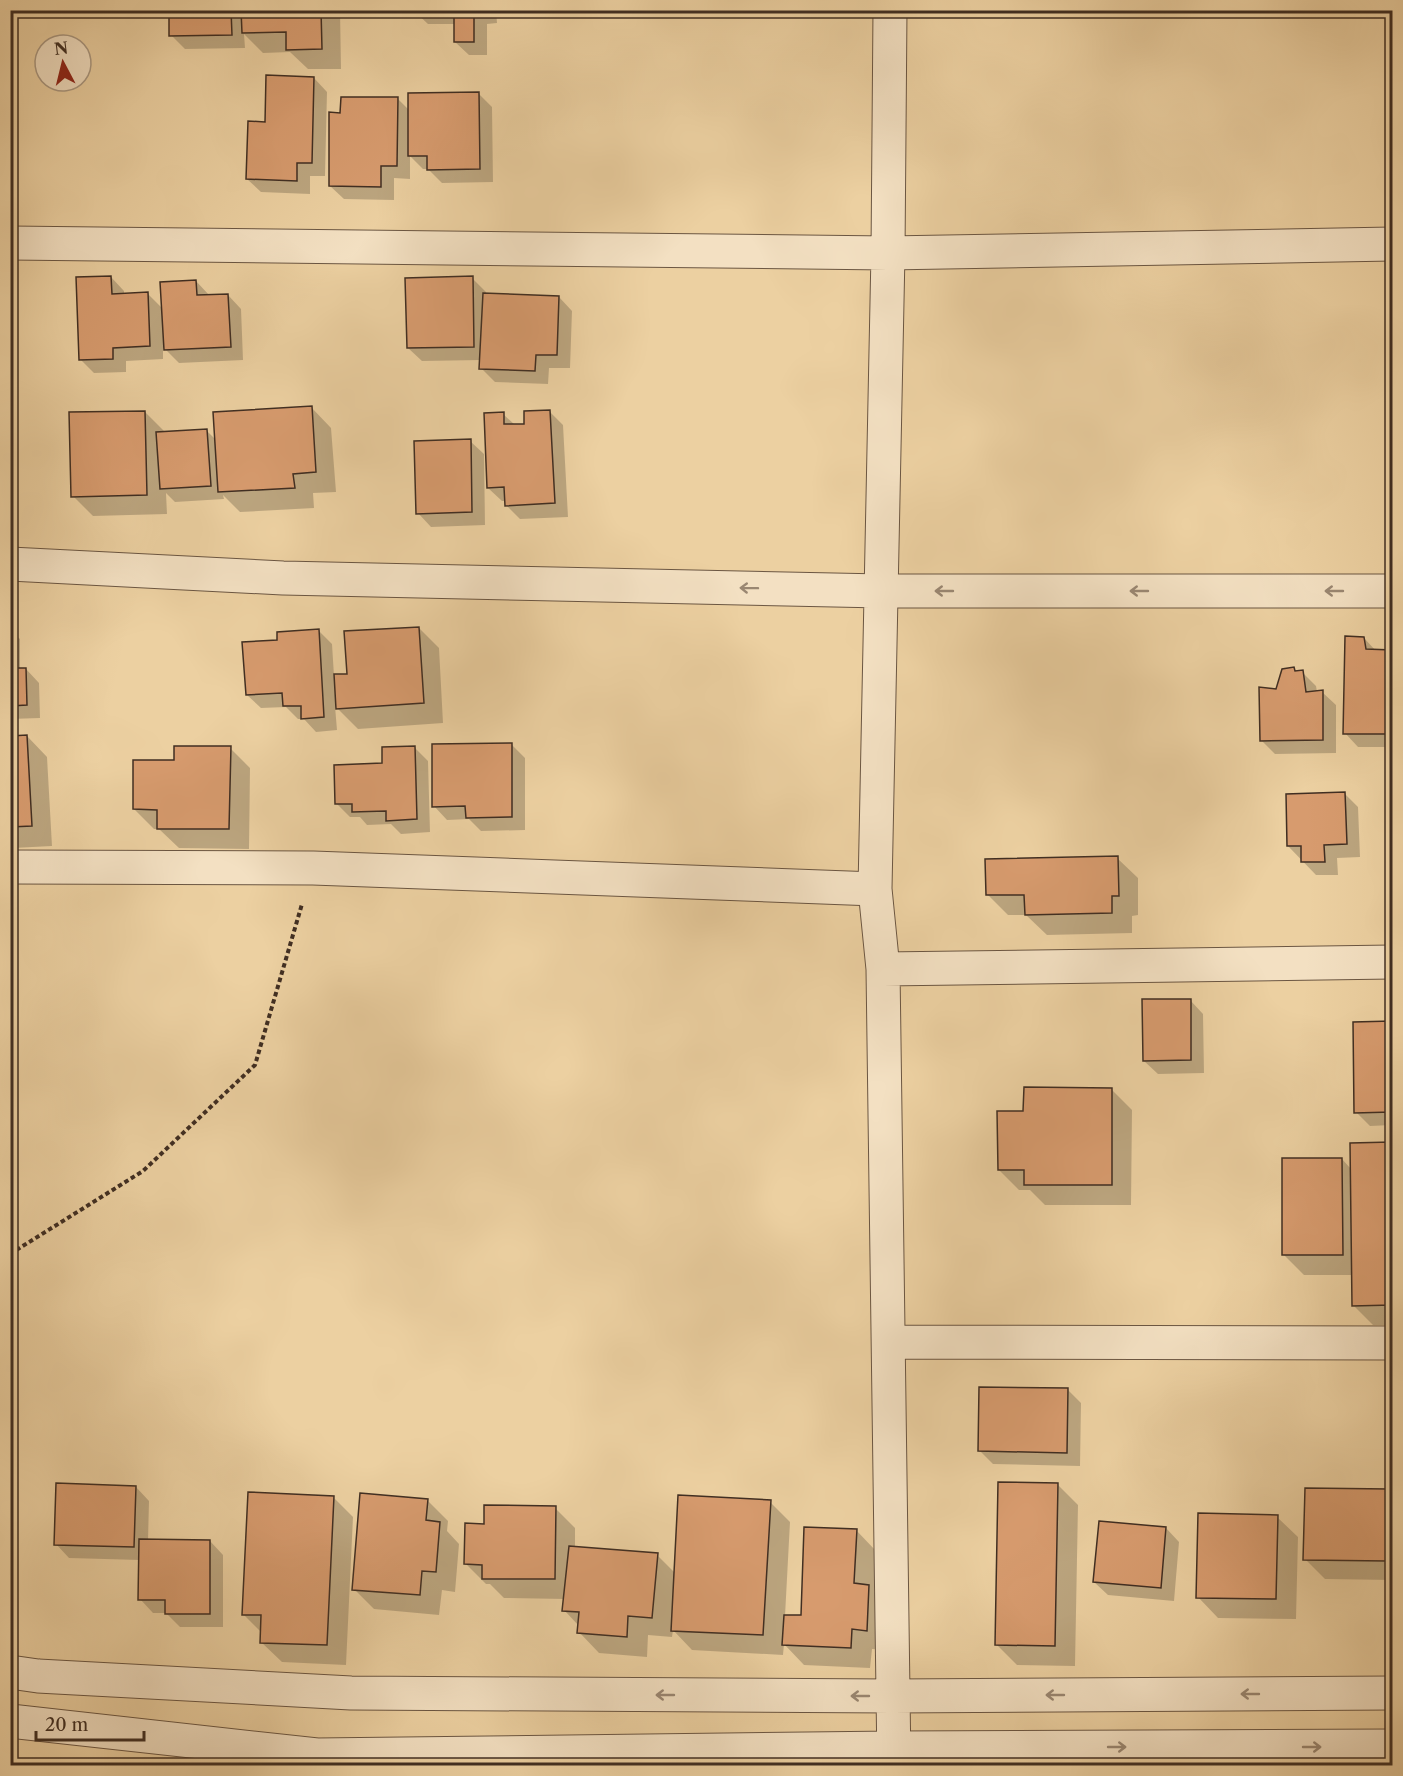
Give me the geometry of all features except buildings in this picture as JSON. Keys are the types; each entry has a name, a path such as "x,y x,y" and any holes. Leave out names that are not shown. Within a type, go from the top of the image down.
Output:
{"street":[{"path":"890,10 888,253 875,890 883,969 894,1757"},
{"path":"10,243 888,253 1392,244"},
{"path":"10,564 283,578 882,591 1392,591"},
{"path":"10,867 313,868 875,890"},
{"path":"883,969 1392,962"},
{"path":"889,1342 1392,1343"},
{"path":"10,1672 38,1676 351,1693 892,1696 1392,1694"},
{"path":"10,1721 316,1755 894,1757 1392,1746"}],"path":[{"path":"10,1254 143,1171 255,1065 313,868"}]}
